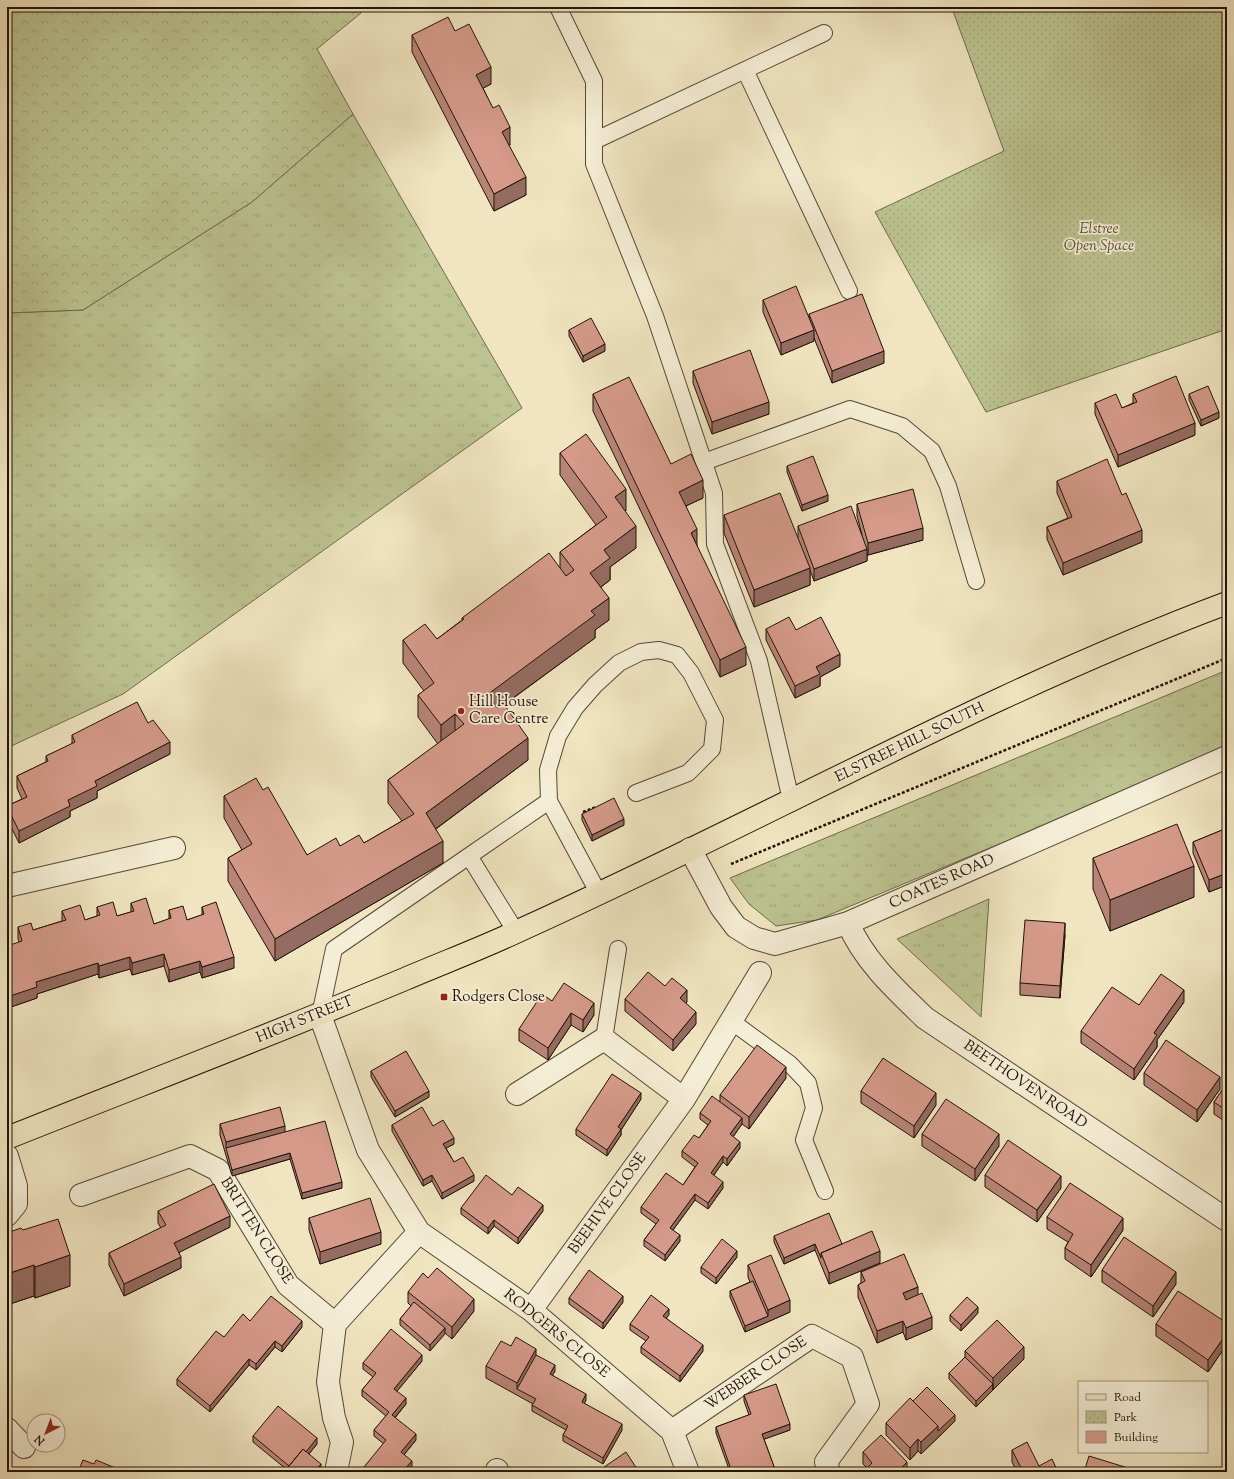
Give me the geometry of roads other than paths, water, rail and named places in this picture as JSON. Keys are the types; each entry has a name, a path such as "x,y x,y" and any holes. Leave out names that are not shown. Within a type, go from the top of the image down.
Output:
{"main road":[{"name":"ELSTREE HILL SOUTH","path":"599,894 791,800 1074,665 1227,603"},
{"name":"HIGH STREET","path":"7,1138 320,1014 516,932 599,894"}],"street":[{"name":"COATES ROAD","path":"690,849 721,907 736,927 754,938 775,944 848,923 1227,757"},
{"path":"7,886 174,848"},
{"name":"BEETHOVEN ROAD","path":"848,923 854,937 887,981 925,1018 1227,1220"},
{"name":"BEEHIVE CLOSE","path":"531,1310 684,1099 760,973"},
{"name":"RODGERS CLOSE","path":"320,1014 368,1150 419,1232 531,1310 672,1431 688,1472"},
{"path":"517,1094 604,1039 684,1099"},
{"path":"7,1156 16,1186 16,1204 7,1215"},
{"name":"BRITTEN CLOSE","path":"81,1195 190,1156 218,1170 288,1285 335,1324"},
{"path":"336,1472 342,1442 334,1418 328,1382 335,1324 419,1232"},
{"name":"WEBBER CLOSE","path":"672,1431 812,1336 852,1357 868,1404 826,1462 829,1472"},
{"path":"7,1430 24,1447"}],"lane":[{"path":"558,7 594,81 594,164 654,316 714,494 715,544 759,661 791,800"},
{"path":"594,141 824,33"},
{"path":"745,70 849,291"},
{"path":"704,462 850,409 902,426 932,451 948,486 976,581"},
{"path":"599,894 549,801 548,770 558,736 575,708 595,685 619,663 641,652 659,650 677,655 691,673 715,720 712,749 688,772 636,793"},
{"path":"320,1014 334,949 549,801"},
{"path":"470,856 516,932"},
{"path":"604,1039 618,949"},
{"path":"731,1020 790,1064 808,1082 814,1108 804,1140 825,1191"}],"place":[{"name":"Hill House Care Centre","path":"461,711"},
{"name":"Rodgers Close","path":"444,997"}],"park label":[{"name":"Elstree Open Space","path":"1099,238"}]}
